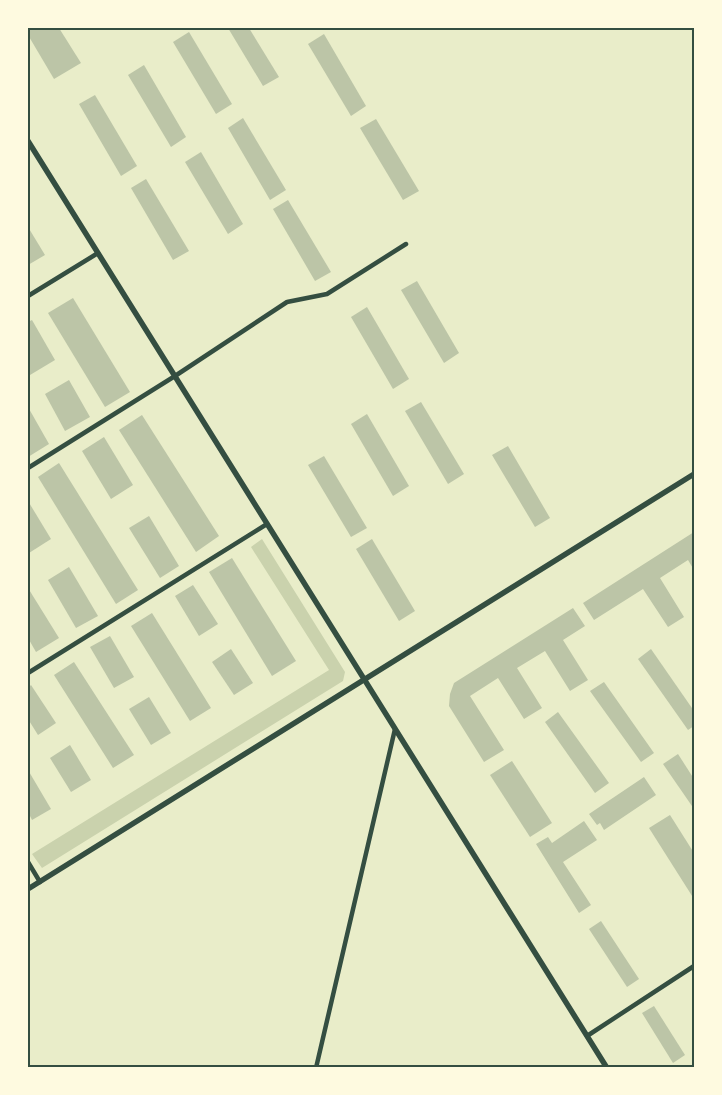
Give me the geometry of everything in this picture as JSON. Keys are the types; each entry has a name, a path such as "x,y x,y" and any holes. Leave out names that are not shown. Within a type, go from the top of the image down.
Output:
{"street":[{"path":"28,141 607,1068"},
{"path":"28,468 175,376 286,302 326,294 406,244"},
{"path":"28,296 98,253"},
{"path":"28,889 694,474"},
{"path":"28,673 267,524"},
{"path":"316,1068 395,730"},
{"path":"28,862 40,882"},
{"path":"587,1036 694,966"}],"green space":[{"path":"262,539 345,672 343,681 42,868 32,854 329,670 251,547"}],"building":[{"path":"28,28 59,28 81,63 54,79 28,35"},
{"path":"228,28 249,28 279,77 263,86"},
{"path":"189,32 232,104 216,114 173,42"},
{"path":"324,34 366,106 351,116 308,44"},
{"path":"144,65 186,137 171,147 128,75"},
{"path":"95,95 137,166 121,176 79,104"},
{"path":"243,118 286,190 270,200 228,128"},
{"path":"376,119 419,191 403,200 360,128"},
{"path":"201,152 243,224 228,234 185,162"},
{"path":"146,179 189,251 173,260 131,188"},
{"path":"288,200 331,272 315,281 273,209"},
{"path":"28,227 45,255 28,265"},
{"path":"417,281 459,353 444,363 401,290"},
{"path":"73,298 130,392 105,407 48,313"},
{"path":"367,307 409,379 393,389 351,317"},
{"path":"32,320 55,360 30,375 28,371 28,322"},
{"path":"69,380 90,417 65,431 45,394"},
{"path":"421,402 464,474 448,484 405,411"},
{"path":"28,407 49,444 28,457"},
{"path":"367,414 409,486 393,496 351,424"},
{"path":"142,415 219,536 196,552 119,430"},
{"path":"104,437 133,485 111,499 82,451"},
{"path":"508,446 550,518 535,527 492,455"},
{"path":"324,456 367,528 351,537 308,465"},
{"path":"59,463 138,590 116,604 38,477"},
{"path":"28,501 51,539 29,553 28,551"},
{"path":"149,516 179,566 160,578 129,528"},
{"path":"694,532 694,570 688,560 660,578 684,617 668,627 643,589 594,620 583,603"},
{"path":"372,539 415,611 399,621 356,549"},
{"path":"232,558 296,661 272,676 209,572"},
{"path":"69,567 98,616 76,628 48,580"},
{"path":"193,585 218,624 199,636 175,596"},
{"path":"28,588 59,638 36,652 28,638"},
{"path":"573,608 585,626 563,640 588,680 570,691 545,651 517,668 542,708 524,719 498,678 470,696 504,750 484,762 449,706 450,694 454,683"},
{"path":"152,613 211,708 190,721 131,626"},
{"path":"110,636 134,677 114,688 90,647"},
{"path":"231,649 253,683 234,695 212,662"},
{"path":"651,649 694,711 694,726 688,730 638,659"},
{"path":"74,662 134,755 113,768 54,675"},
{"path":"604,682 654,753 641,762 590,691"},
{"path":"31,685 56,723 38,735 28,719 28,688"},
{"path":"149,697 171,733 151,745 129,709"},
{"path":"558,712 609,783 595,793 545,722"},
{"path":"70,745 91,780 71,792 50,758"},
{"path":"678,754 694,779 694,809 663,764"},
{"path":"512,761 552,823 530,837 490,775"},
{"path":"28,770 51,809 32,820 28,812"},
{"path":"644,777 656,795 604,830 600,823 597,825 589,814"},
{"path":"670,815 694,853 694,899 649,828"},
{"path":"584,821 597,840 563,862 591,905 579,913 536,844 548,837 552,843"},
{"path":"601,921 639,979 627,987 589,929"},
{"path":"654,1006 685,1055 673,1063 642,1013"}]}
